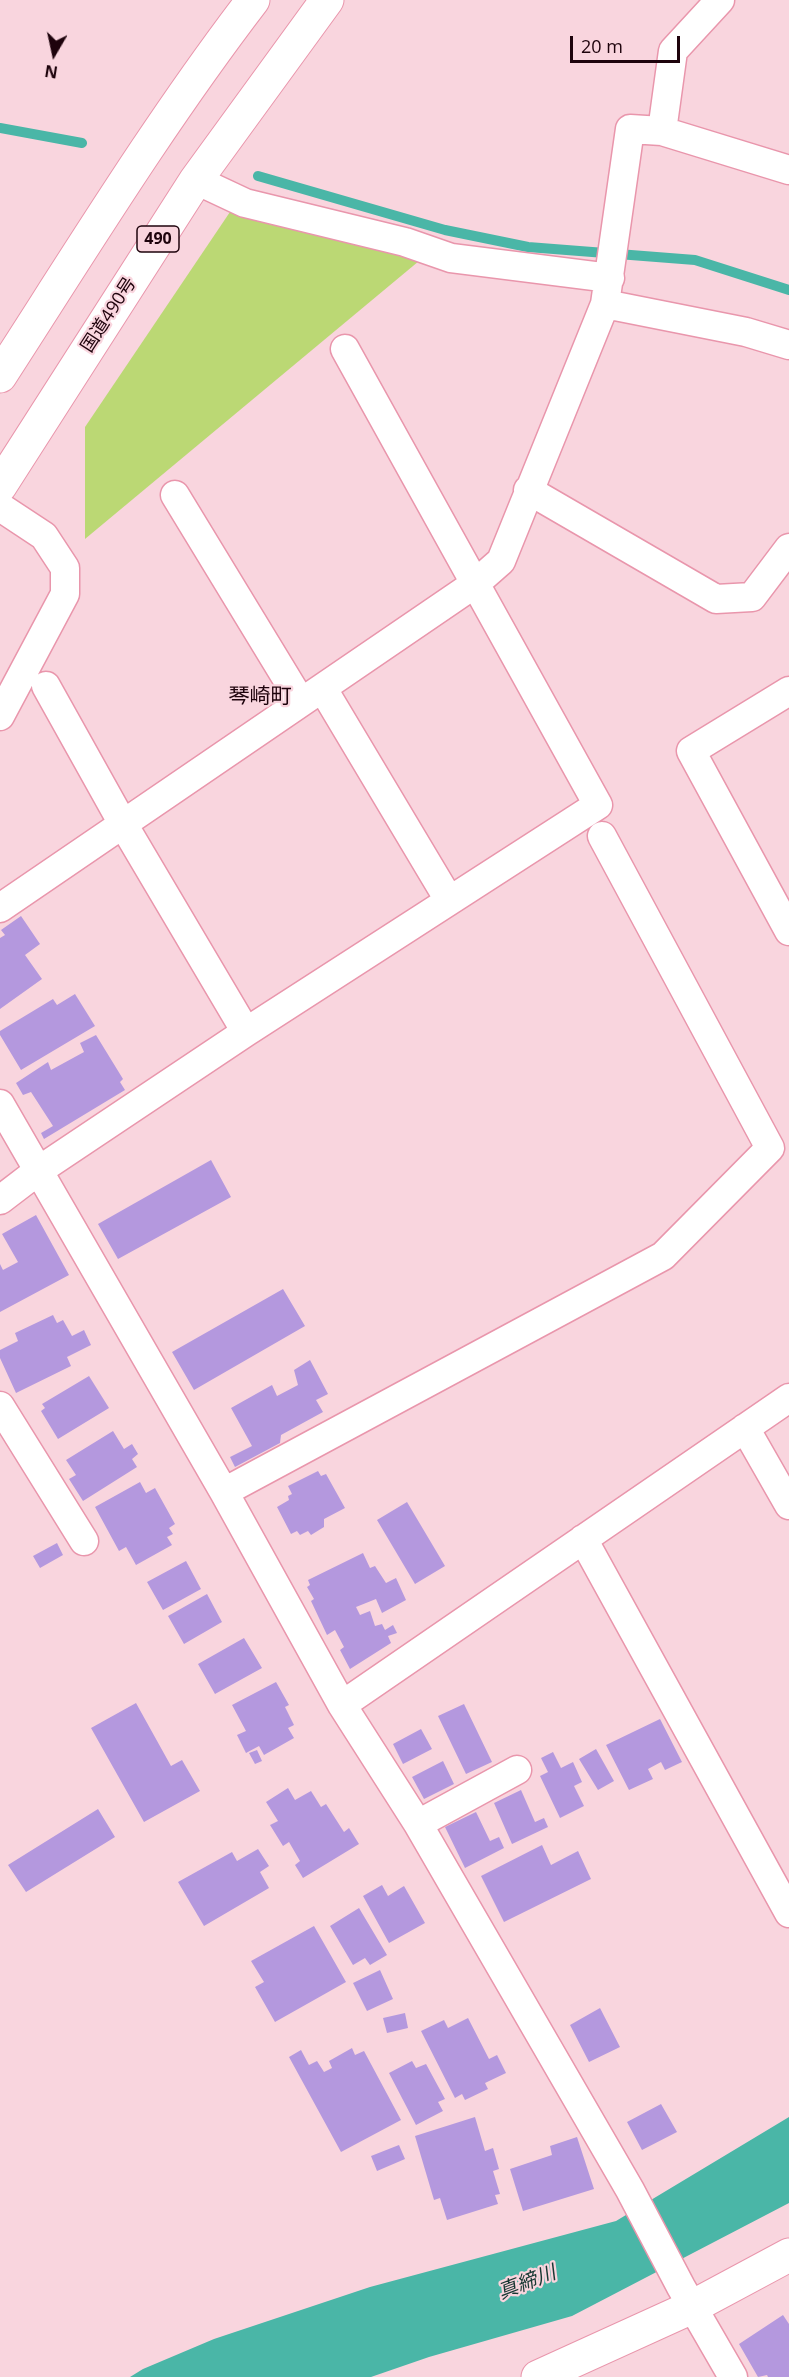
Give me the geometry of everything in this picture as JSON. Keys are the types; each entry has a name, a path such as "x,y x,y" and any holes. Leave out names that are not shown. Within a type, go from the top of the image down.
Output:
{"main road":[{"path":"0,376 137,165 224,38 253,0"},
{"name":"国道490号","path":"0,486 195,180 327,0"},
{"path":"538,2377 686,2297 789,2254"}],"street":[{"path":"662,131 673,51 720,0"},
{"path":"0,908 476,583 501,561 608,291 630,129 662,131 789,170"},
{"path":"195,180 245,203 405,242 451,258 608,291 789,345"},
{"path":"0,1200 38,1171 246,1032 598,805 345,349"},
{"path":"528,490 716,599 752,597 789,548"},
{"path":"175,495 449,900"},
{"path":"0,507 44,536 65,568 64,594 0,716"},
{"path":"46,686 123,824 246,1032"},
{"path":"789,691 691,751 789,931"},
{"path":"224,1492 663,1256 770,1148 602,836"},
{"path":"0,1104 224,1492 342,1705 417,1824 630,2190 686,2297 733,2377"},
{"path":"342,1705 789,1398"},
{"path":"0,1406 84,1541"},
{"path":"745,1428 789,1506"},
{"path":"583,1539 789,1913"},
{"path":"417,1824 517,1770"}],"shaded area":[{"path":"232,209 419,261 85,539 85,427"}],"water":[{"name":"真締川","path":"789,2117 789,2203 572,2316 429,2357 371,2377 130,2377 143,2369 214,2339 370,2287 616,2221"}],"building":[{"path":"21,916 40,944 25,955 42,979 0,1009 0,938 5,935 1,930"},
{"path":"75,994 95,1026 21,1070 0,1035 0,1031 53,999 57,1005"},
{"path":"96,1035 123,1079 120,1082 125,1090 44,1139 41,1133 53,1126 31,1092 23,1095 16,1083 48,1062 51,1070 84,1052 80,1043"},
{"path":"211,1160 231,1197 118,1259 98,1224"},
{"path":"36,1215 69,1275 0,1312 0,1264 3,1270 18,1262 2,1234"},
{"path":"283,1289 305,1326 194,1390 172,1352"},
{"path":"53,1315 57,1323 63,1320 72,1336 84,1330 91,1345 67,1357 71,1366 16,1393 0,1358 0,1350 18,1341 15,1333"},
{"path":"310,1360 328,1394 316,1400 323,1412 281,1435 280,1443 235,1467 230,1457 252,1446 231,1408 272,1385 277,1396 298,1385 294,1370"},
{"path":"89,1376 109,1408 58,1439 41,1411 45,1408 42,1404"},
{"path":"113,1431 124,1449 132,1444 138,1454 132,1459 137,1467 83,1501 69,1479 76,1475 66,1460"},
{"path":"318,1471 321,1476 326,1474 345,1508 324,1519 324,1527 311,1535 308,1531 300,1535 297,1531 291,1534 277,1507 289,1500 288,1496 292,1494 288,1486"},
{"path":"140,1482 146,1493 155,1488 175,1524 169,1528 173,1534 167,1537 172,1545 136,1565 126,1547 119,1551 95,1507"},
{"path":"407,1502 445,1566 415,1584 377,1520"},
{"path":"57,1543 63,1555 40,1568 33,1556"},
{"path":"363,1553 370,1568 375,1566 386,1583 396,1578 406,1600 382,1613 376,1599 356,1607 360,1615 370,1611 375,1626 382,1624 385,1630 393,1625 397,1633 388,1636 391,1643 350,1669 340,1650 344,1647 335,1630 327,1635 311,1601 314,1599 307,1587 310,1585 308,1580"},
{"path":"186,1561 201,1589 163,1610 147,1582"},
{"path":"207,1594 222,1622 184,1644 168,1616"},
{"path":"244,1638 262,1668 215,1694 198,1664"},
{"path":"276,1682 289,1705 285,1707 294,1725 288,1728 294,1738 264,1755 259,1746 246,1753 237,1735 246,1731 232,1705"},
{"path":"136,1703 171,1766 182,1760 200,1791 144,1822 91,1728"},
{"path":"464,1704 492,1762 466,1774 438,1716"},
{"path":"660,1719 682,1762 665,1770 661,1762 648,1769 653,1779 629,1790 606,1745"},
{"path":"421,1729 432,1749 403,1764 393,1744"},
{"path":"596,1749 614,1781 598,1790 579,1759"},
{"path":"257,1750 262,1761 255,1764 249,1753"},
{"path":"553,1752 561,1768 573,1762 582,1782 574,1786 584,1806 560,1818 540,1776 548,1772 541,1758"},
{"path":"443,1761 454,1784 424,1799 412,1777"},
{"path":"288,1788 295,1800 311,1791 321,1807 326,1804 344,1832 349,1828 359,1844 303,1878 295,1865 300,1861 289,1842 283,1846 270,1825 278,1821 266,1802"},
{"path":"521,1790 535,1822 544,1818 548,1827 512,1844 494,1803"},
{"path":"98,1809 115,1837 26,1892 8,1865"},
{"path":"476,1812 490,1841 499,1837 504,1848 465,1868 445,1827"},
{"path":"542,1845 551,1865 578,1851 591,1879 504,1922 481,1876"},
{"path":"258,1849 269,1866 260,1872 269,1888 204,1926 178,1882 232,1852 237,1861"},
{"path":"382,1885 388,1896 404,1886 425,1923 389,1943 363,1896"},
{"path":"359,1908 387,1955 370,1965 365,1958 353,1965 330,1926"},
{"path":"314,1926 346,1982 275,2022 255,1987 264,1982 251,1961"},
{"path":"380,1970 393,1999 367,2011 353,1983"},
{"path":"600,2008 620,2047 589,2062 570,2025"},
{"path":"405,2013 408,2028 387,2033 383,2018"},
{"path":"468,2018 489,2059 497,2055 506,2073 485,2083 488,2089 465,2100 462,2094 455,2098 421,2031 444,2020 448,2028"},
{"path":"352,2048 355,2055 364,2051 401,2120 341,2152 289,2057 301,2050 309,2065 317,2061 324,2072 332,2068 329,2061"},
{"path":"412,2061 416,2068 426,2064 445,2099 438,2102 443,2111 416,2125 389,2073"},
{"path":"661,2104 677,2132 642,2150 627,2122"},
{"path":"475,2117 485,2151 493,2148 499,2169 493,2171 500,2194 495,2195 498,2204 447,2220 440,2198 434,2200 415,2136"},
{"path":"577,2137 594,2189 523,2211 510,2169 552,2155 550,2146"},
{"path":"399,2145 405,2159 377,2171 371,2156"},
{"path":"783,2315 789,2324 789,2377 768,2377 767,2375 758,2377 739,2344"}],"waterway":[{"path":"0,128 82,143"},
{"path":"258,176 445,230 528,247 695,260 789,290"}],"district":[{"name":"琴崎町","path":"260,697"}]}
